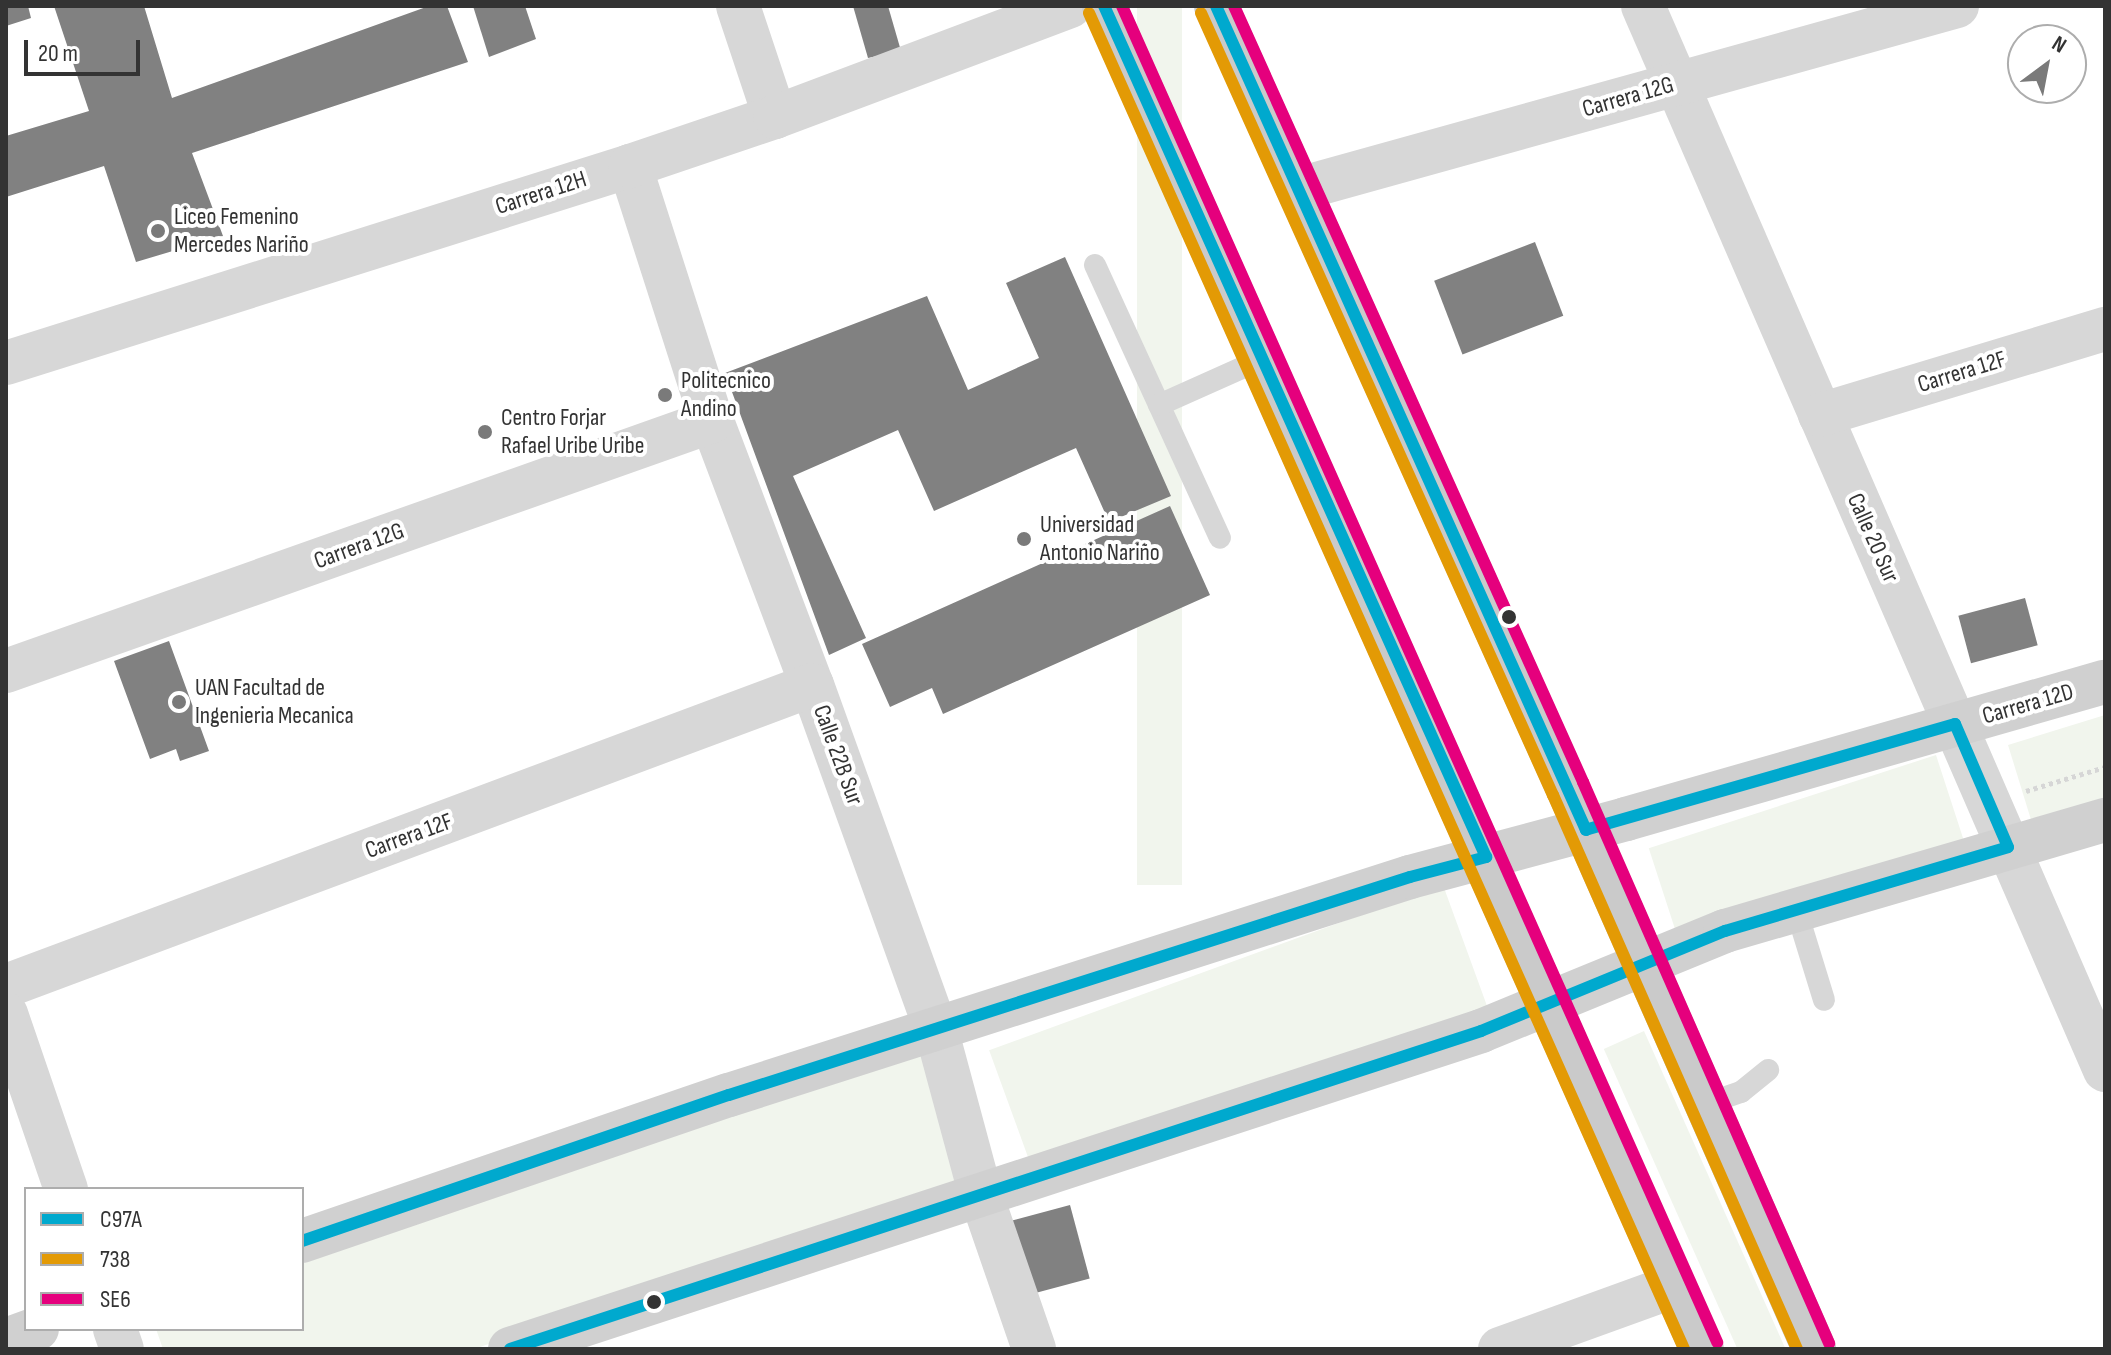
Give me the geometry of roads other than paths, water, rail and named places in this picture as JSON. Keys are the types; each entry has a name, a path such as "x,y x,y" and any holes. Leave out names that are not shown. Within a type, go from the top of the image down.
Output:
{"main road":[{"path":"1104,6 1486,857 1702,1349"},
{"path":"1216,6 1586,830 1814,1349"}],"street":[{"path":"738,6 775,117"},
{"name":"Carrera 12H","path":"6,363 630,166 775,117 1070,6"},
{"name":"Calle 20 Sur","path":"1643,6 2105,1070"},
{"name":"Carrera 12G","path":"1299,189 1957,6"},
{"name":"Calle 22B Sur","path":"630,166 712,421 812,685 936,1029 980,1192 1034,1349"},
{"name":"Carrera 12F","path":"1820,415 2105,329"},
{"name":"Carrera 12G","path":"6,671 712,421"},
{"name":"Carrera 12D","path":"304,1240 936,1029 1395,882 2105,682"},
{"name":"Carrera 12F","path":"6,986 812,685"},
{"path":"510,1349 980,1192 1481,1031 1725,931 2105,820"},
{"path":"6,1014 65,1187"},
{"path":"1500,1349 1674,1286"},
{"path":"6,1340 31,1331"}],"lane":[{"path":"1095,265 1220,538"},
{"path":"1159,405 1262,359"},
{"path":"1796,909 1824,1000"},
{"path":"1706,1104 1741,1092 1768,1070"}],"place":[{"name":"Liceo Femenino Mercedes Nariño","path":"158,231"},
{"name":"Politecnico Andino","path":"665,395"},
{"name":"Centro Forjar Rafael Uribe Uribe","path":"485,432"},
{"name":"Universidad Antonio Nariño","path":"1024,539"},
{"name":"UAN Facultad de Ingenieria Mecanica","path":"179,702"}]}
